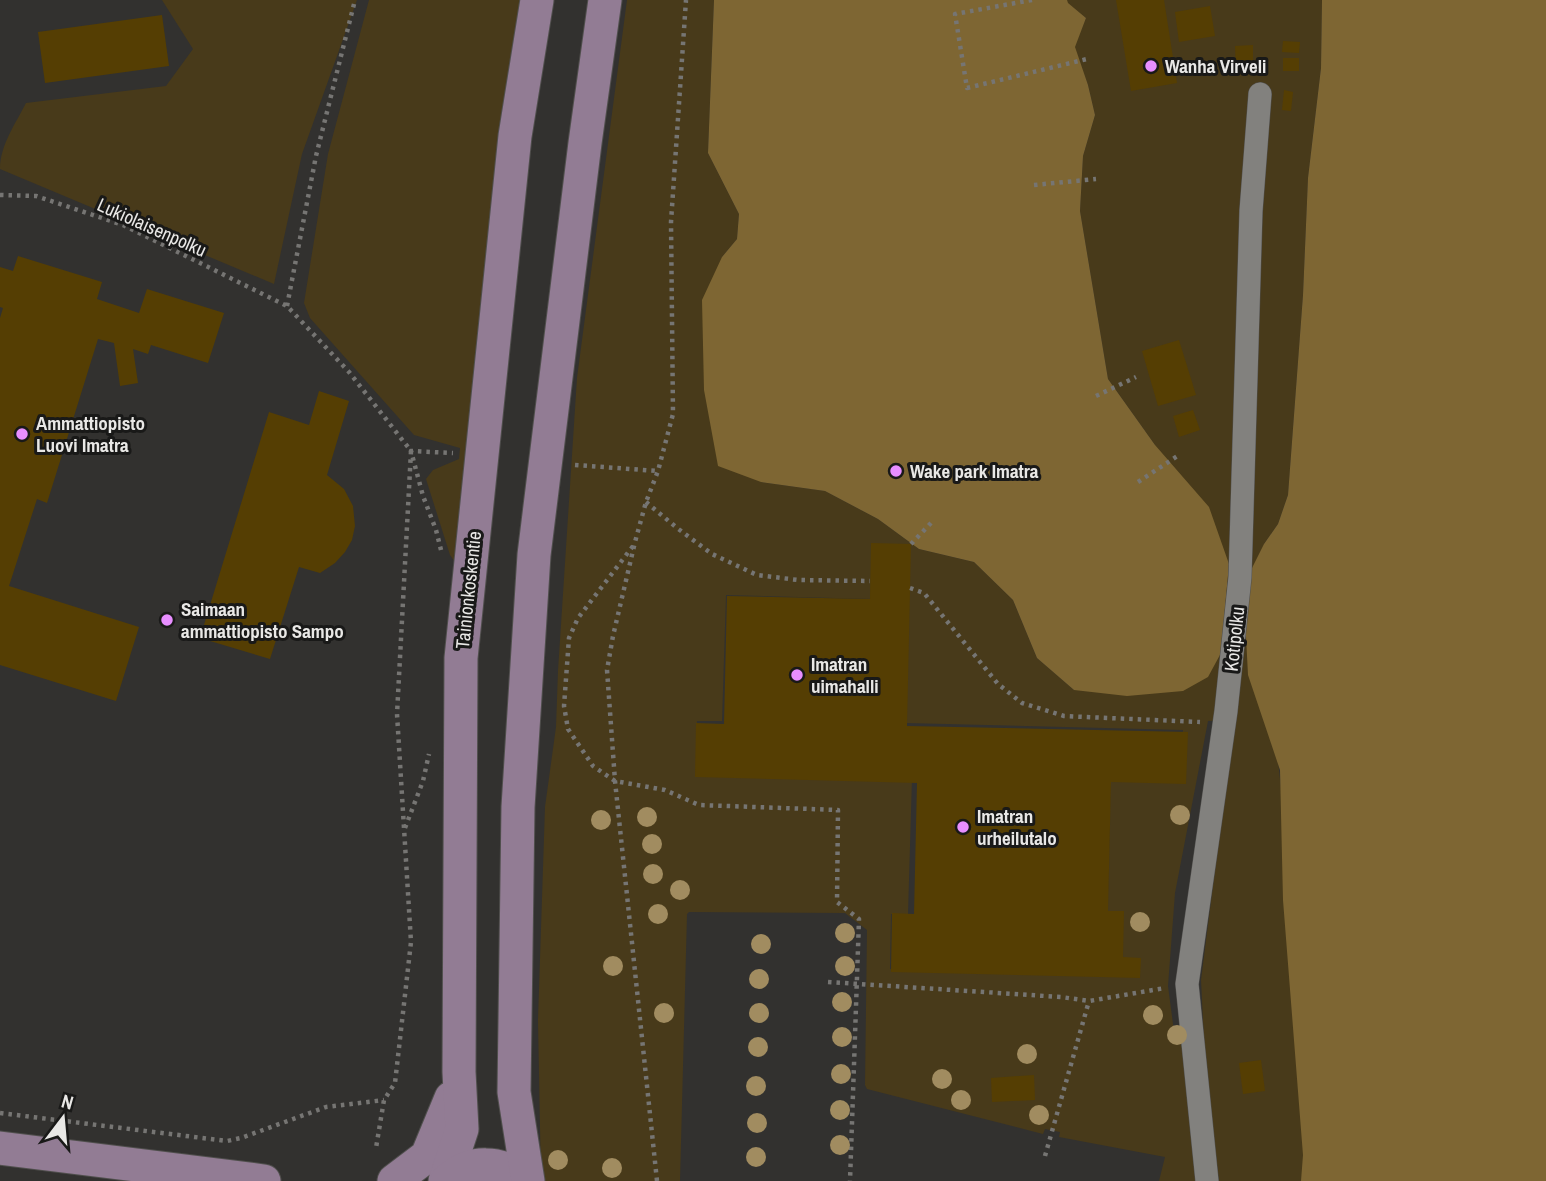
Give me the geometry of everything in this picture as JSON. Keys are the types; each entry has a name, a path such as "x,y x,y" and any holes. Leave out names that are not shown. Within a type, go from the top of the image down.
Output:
{"main road":[{"name":"Tainionkoskentie","path":"446,1181 462,1129 459,1072 461,658 515,136 537,0"},
{"path":"527,1181 514,1091 518,807 532,581 582,170 606,0"},
{"path":"394,1181 427,1156 459,1072"},
{"path":"0,1148 264,1181"},
{"path":"446,1181 464,1168 481,1164 499,1165 527,1181"}],"street":[{"name":"Kotipolku","path":"1207,1181 1187,984 1225,718 1240,577 1251,211 1260,94"}],"path":[{"path":"355,0 316,156 287,306 349,372 411,451 397,714 411,942 394,1083 384,1100 376,1148"},
{"path":"657,1181 615,781 607,670 635,542 673,414 671,222 686,0"},
{"path":"1032,0 955,14 967,88 1087,59"},
{"path":"1034,185 1096,179"},
{"name":"Lukiolaisenpolku","path":"0,195 36,196 123,225 287,306"},
{"path":"1096,396 1136,377"},
{"path":"411,451 453,453"},
{"path":"1138,482 1179,455"},
{"path":"570,464 658,471"},
{"path":"646,502 712,554 757,575 798,580 870,581"},
{"path":"911,544 931,523"},
{"path":"635,542 578,618 569,638 564,678 564,706 568,729 593,766 615,781 664,790 699,805 838,810 837,902 859,919 850,1181"},
{"path":"910,588 923,593 998,684 1022,703 1064,716 1225,718"},
{"path":"828,982 1089,1001 1187,984"},
{"path":"1045,1156 1089,1001"},
{"path":"0,1113 227,1141 326,1107 384,1100"}],"shaded area":[{"path":"162,0 357,0 302,154 274,284 0,169 6,143 26,103 166,86 193,49"},
{"path":"369,0 522,0 460,569 450,555 426,479 433,470 459,459 460,448 414,435 310,318 304,303 328,154"},
{"path":"627,0 714,0 708,153 739,214 737,239 722,257 761,482 825,491 878,519 919,549 974,562 1013,600 1037,658 1074,690 1155,445 1108,379 1080,211 1083,156 1095,115 1088,85 1074,47 1086,18 1067,3 1067,0 1322,0 1321,68 1308,178 1303,295 1288,495 1278,524 1264,544 1273,714 1296,929 1308,1088 1304,1181 1219,1181 1205,1061 1201,980 1234,720 1208,721 1175,893 1168,986 1175,1039 1185,1047 1196,1181 1159,1181 1165,1157 1059,1137 1060,1132 1045,1129 1043,1134 867,1089 867,930 845,913 689,912 680,1181 541,1181 538,1020 545,807 556,727 577,378","holes":["726,595 908,600 905,723 1183,730 1182,767 1111,766 1106,975 890,969 891,914 908,914 912,778 696,773 697,721 722,721"]},
{"path":"714,0 1067,0 1086,18 1075,47 1095,115 1083,156 1080,211 1108,379 1155,445 1209,507 1229,564 1221,653 1208,677 1183,691 1127,696 1074,690 1037,658 1013,600 974,562 919,549 878,519 825,491 761,482 718,466 704,390 702,300 722,257 737,239 739,214 708,153"},
{"path":"1322,0 1546,0 1546,1181 1301,1181 1303,1155 1283,900 1280,770 1248,675 1245,617 1251,570 1278,524 1288,495 1303,295 1308,178 1321,68"}],"building":[{"path":"1116,0 1164,0 1177,83 1131,91"},
{"path":"1210,6 1215,36 1179,42 1175,12"},
{"path":"162,15 169,66 45,83 38,32"},
{"path":"1283,41 1300,42 1299,53 1282,52"},
{"path":"1253,45 1253,71 1236,71 1235,46"},
{"path":"1283,58 1299,58 1299,71 1283,71"},
{"path":"1284,90 1293,92 1291,111 1282,110"},
{"path":"18,256 102,282 97,299 139,313 147,289 224,313 208,363 151,345 148,354 133,349 138,383 120,386 114,343 98,339 47,503 37,499 9,586 139,627 116,701 0,665 0,318 3,308 0,307 0,267 13,271"},
{"path":"1179,340 1196,395 1158,406 1142,351"},
{"path":"319,391 349,401 327,475 344,489 353,506 355,526 352,540 335,563 320,573 299,567 270,659 200,638 269,412 309,425"},
{"path":"1193,410 1200,430 1179,437 1173,416"},
{"path":"871,543 911,544 907,726 1188,732 1186,784 1111,782 1108,911 1124,911 1123,957 1141,958 1140,978 891,972 892,913 914,914 917,783 695,777 696,723 724,724 727,596 870,599"},
{"path":"1261,1060 1265,1091 1243,1094 1239,1063"},
{"path":"1034,1075 1035,1100 992,1102 991,1078"}],"place":[{"name":"Wanha Virveli","path":"1151,66"},
{"name":"Ammattiopisto Luovi Imatra","path":"22,434"},
{"name":"Wake park Imatra","path":"896,471"},
{"name":"Saimaan ammattiopisto Sampo","path":"167,620"},
{"name":"Imatran uimahalli","path":"797,675"},
{"name":"Imatran urheilutalo","path":"963,827"}]}
